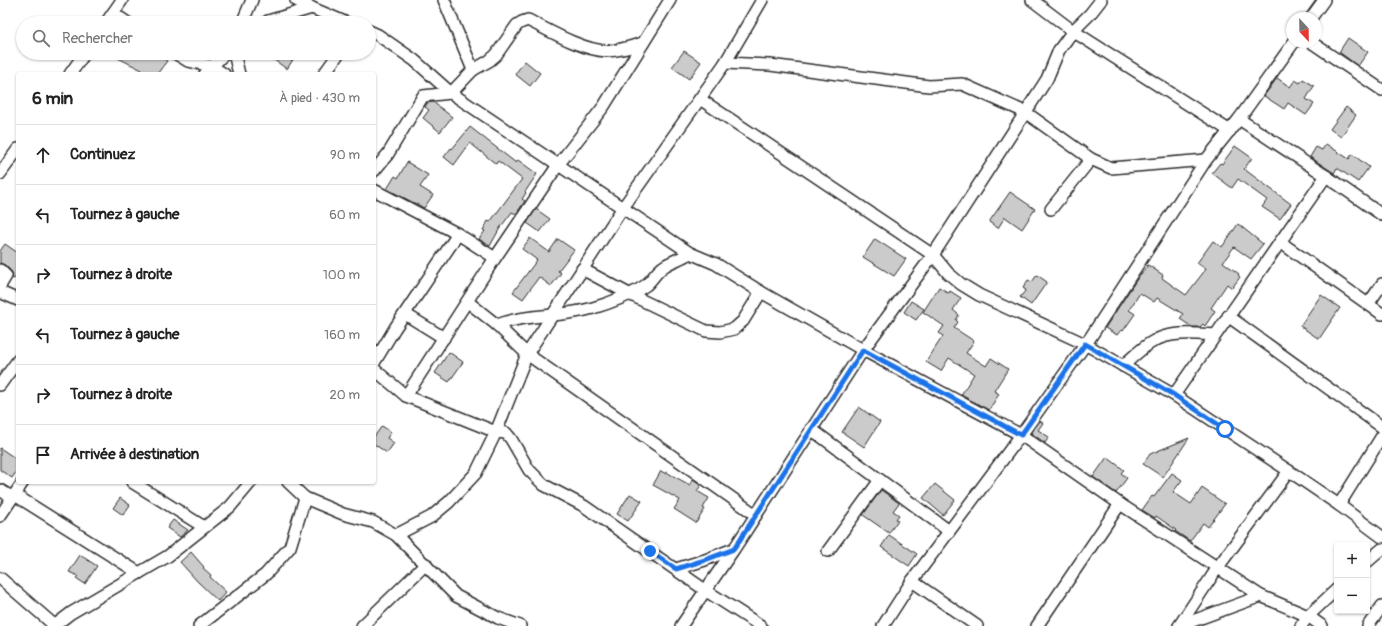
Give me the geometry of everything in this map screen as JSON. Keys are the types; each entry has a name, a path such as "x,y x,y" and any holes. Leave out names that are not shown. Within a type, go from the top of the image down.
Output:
{"street":[{"path":"111,16 122,0"},
{"path":"245,16 252,0"},
{"path":"296,0 331,16"},
{"path":"444,0 473,70"},
{"path":"406,396 495,258 558,165 604,106 670,0"},
{"path":"396,535 431,517 449,502 476,473 496,432 527,354 622,209 725,63 762,0"},
{"path":"1032,0 1073,31 1230,131"},
{"path":"681,626 734,549 863,350 933,255 1024,112 1047,80 1059,50 1073,31 1090,14 1101,0"},
{"path":"1315,12 1324,0"},
{"path":"285,16 312,8"},
{"path":"113,13 118,16"},
{"path":"376,169 388,154 423,96 451,93 473,70 489,61 496,55 517,25 522,22 528,20 587,48 606,51 621,50 643,43"},
{"path":"376,34 414,60 451,93 622,209 690,253 716,264 761,292 863,350 1021,435 1120,504 1261,596 1308,616 1322,626"},
{"path":"883,626 912,581 1021,435 1085,344 1206,160 1239,119 1290,48"},
{"path":"1320,48 1382,90"},
{"path":"71,72 80,60"},
{"path":"186,60 208,70 218,60"},
{"path":"236,60 239,72"},
{"path":"325,72 334,60"},
{"path":"725,63 770,65 929,86 962,84 1024,112 1091,159 1111,168 1206,160"},
{"path":"700,100 933,255 948,273 967,288 1085,344 1174,395 1339,505 1382,537"},
{"path":"1239,119 1326,176 1382,216"},
{"path":"1,171 16,155"},
{"path":"1051,209 1091,159"},
{"path":"1174,395 1326,176"},
{"path":"376,191 458,234 495,258"},
{"path":"376,360 458,234"},
{"path":"1280,242 1382,314"},
{"path":"497,325 509,320 527,316 576,312 593,308 629,294 646,285 661,268 690,253"},
{"path":"582,269 629,294 706,331 720,332 734,329 743,321 761,292"},
{"path":"0,270 6,276 0,286"},
{"path":"1368,303 1382,284"},
{"path":"0,292 16,299"},
{"path":"468,302 497,325 527,354 756,515"},
{"path":"405,314 444,338"},
{"path":"1228,316 1382,426"},
{"path":"1123,366 1139,351 1155,340 1172,335 1215,335"},
{"path":"0,385 16,363"},
{"path":"376,371 406,396 496,432 506,433 511,438 530,470 544,485 584,506 705,590 761,626"},
{"path":"812,429 949,531"},
{"path":"1339,505 1382,436"},
{"path":"1179,626 1218,567 1289,471"},
{"path":"828,551 880,480"},
{"path":"0,516 23,484"},
{"path":"135,484 204,527"},
{"path":"0,578 53,626 71,613 168,556 230,507 249,484"},
{"path":"290,484 305,498 343,514 372,522 396,535 456,596 498,618 520,626"},
{"path":"0,490 14,496 139,573"},
{"path":"199,626 266,574 290,547 305,498"},
{"path":"1037,626 1120,504"},
{"path":"676,569 734,549"},
{"path":"1370,559 1382,549"},
{"path":"367,624 426,564"},
{"path":"912,581 977,626"},
{"path":"1301,626 1308,616 1334,593"},
{"path":"1179,626 1261,596"},
{"path":"1368,626 1382,606"}],"building":[{"path":"1348,38 1368,52 1358,66 1339,52"},
{"path":"684,51 701,62 689,79 672,67"},
{"path":"122,60 167,61 159,72 140,72 142,70"},
{"path":"274,60 293,60 287,69"},
{"path":"525,61 540,73 530,86 515,74"},
{"path":"1277,78 1290,87 1295,80 1300,83 1303,79 1314,86 1306,99 1314,104 1306,115 1288,103 1284,109 1264,96"},
{"path":"433,102 452,117 440,132 423,118 429,110 425,107 427,103"},
{"path":"1346,107 1356,115 1341,137 1330,129"},
{"path":"470,127 516,163 518,160 537,174 525,192 526,193 522,199 525,201 516,214 512,212 500,228 490,246 479,239 485,231 483,230 488,221 490,222 522,179 498,161 496,164 470,143 454,165 444,157"},
{"path":"1326,144 1349,159 1352,154 1369,167 1358,182 1337,168 1334,173 1310,157 1316,147 1322,150"},
{"path":"1235,146 1252,158 1244,169 1291,204 1280,219 1262,207 1267,200 1238,179 1232,188 1212,173 1220,163 1222,164"},
{"path":"407,162 428,175 420,187 433,195 424,208 387,189 395,176 398,178"},
{"path":"1010,192 1035,209 1022,229 1005,217 998,228 989,222"},
{"path":"536,209 550,219 540,232 527,223"},
{"path":"1238,224 1263,244 1251,259 1234,247 1223,262 1239,274 1238,275 1240,277 1232,288 1227,284 1211,308 1215,311 1205,326 1203,324 1200,327 1192,327 1180,319 1183,314 1157,298 1154,302 1140,293 1129,310 1135,314 1123,331 1121,330 1117,335 1105,328 1141,273 1148,265 1163,275 1162,278 1186,295 1206,269 1197,263 1213,241 1222,247"},
{"path":"530,238 549,252 558,239 574,250 558,271 561,273 551,286 539,277 523,299 513,292 537,260 522,249"},
{"path":"875,239 906,259 894,276 863,257"},
{"path":"5,244 16,252 16,276 14,279 12,278 13,274 11,271 5,265 0,263 0,251"},
{"path":"1037,275 1047,282 1031,305 1020,297 1026,290 1023,288 1028,280 1032,282"},
{"path":"939,287 949,293 950,291 961,298 953,310 959,315 956,320 958,322 954,328 974,341 966,353 986,366 991,358 1008,369 994,391 999,394 989,410 961,395 974,374 949,358 941,371 926,362 943,336 939,333 944,326 923,312"},
{"path":"1321,295 1340,308 1319,339 1300,326"},
{"path":"911,301 924,309 916,320 904,312"},
{"path":"449,352 463,362 449,382 435,373"},
{"path":"859,407 880,422 864,447 842,432"},
{"path":"1040,421 1043,423 1038,430 1049,437 1045,443 1031,433"},
{"path":"382,426 391,432 387,438 394,443 387,453 376,445 376,434"},
{"path":"1189,438 1163,477 1143,464 1150,454"},
{"path":"0,448 16,459 16,472 12,478 0,470"},
{"path":"1107,457 1124,470 1121,473 1127,478 1116,493 1093,477"},
{"path":"661,471 666,474 666,472 690,485 693,479 701,485 697,491 709,498 703,508 705,509 696,523 674,509 680,500 653,485"},
{"path":"1172,473 1182,480 1173,492 1191,504 1202,488 1225,504 1208,527 1203,523 1190,541 1156,516 1155,518 1142,510"},
{"path":"935,484 955,500 943,515 923,498"},
{"path":"881,490 899,503 893,511 899,515 896,519 898,520 889,533 863,515"},
{"path":"630,494 642,501 628,521 617,514"},
{"path":"120,498 130,505 123,515 113,508"},
{"path":"173,520 188,530 180,537 167,528"},
{"path":"889,535 917,554 909,566 881,547"},
{"path":"191,552 204,567 203,568 211,575 210,577 226,592 218,601 180,562"},
{"path":"80,555 97,566 85,584 76,578 78,576 69,572"}],"route":[{"path":"650,551 676,569 734,549 863,350 1021,435 1085,344 1174,395 1225,429"}]}
